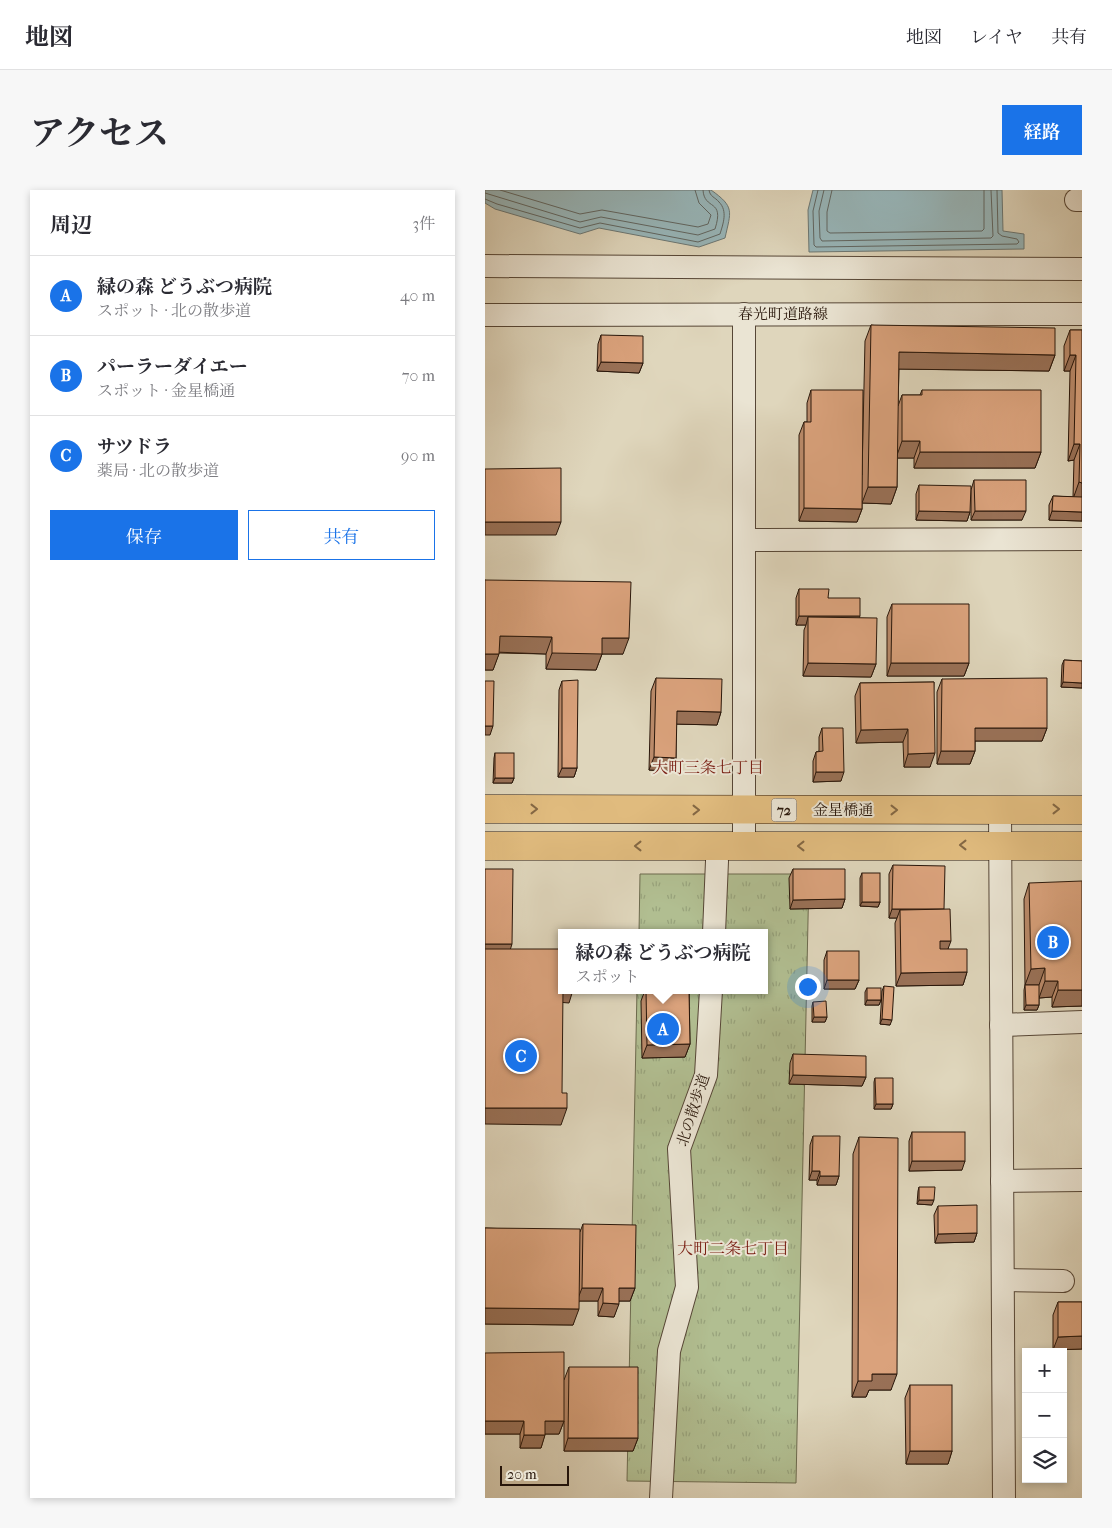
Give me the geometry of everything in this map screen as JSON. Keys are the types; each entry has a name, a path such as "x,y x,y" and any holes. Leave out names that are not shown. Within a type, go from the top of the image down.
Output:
{"main road":[{"name":"金星橋通","path":"485,809 1082,810"},
{"path":"485,846 1082,846"}],"street":[{"path":"485,266 1082,269"},
{"path":"744,314 744,847"},
{"name":"春光町道路線","path":"485,315 1082,314"},
{"path":"744,540 1082,539"},
{"path":"1000,809 1004,1498"},
{"path":"713,929 717,861"},
{"name":"北の散歩道","path":"661,1498 669,1351 687,1287 679,1149 706,1076 711,994"},
{"path":"1001,1025 1082,1022"},
{"path":"1002,1181 1082,1180"},
{"path":"1003,1280 1063,1281"}],"green space":[{"path":"640,874 809,874 796,1483 627,1481 637,994 768,994 768,929 639,929"}],"water":[{"path":"485,190 711,190 728,206 730,215 725,238 699,247 599,228 580,234 495,209 485,203"},
{"path":"813,190 1002,190 1003,231 1024,234 1024,249 809,252 808,210"}],"building":[{"path":"871,325 1055,328 1055,355 899,352 897,487 868,487"},
{"path":"1070,330 1082,330 1082,483 1079,482 1080,444 1074,444 1076,355 1070,355"},
{"path":"601,335 643,336 643,363 601,362"},
{"path":"811,390 863,390 862,509 804,508 804,422 811,422"},
{"path":"922,390 1041,390 1041,452 920,452 920,441 902,441 902,395 922,395"},
{"path":"561,468 561,522 485,522 485,469"},
{"path":"974,480 1026,480 1026,511 975,511"},
{"path":"919,485 971,486 970,512 919,511"},
{"path":"1053,496 1082,497 1082,512 1052,511"},
{"path":"485,580 631,582 629,638 602,638 602,654 552,653 552,637 500,636 499,654 485,654"},
{"path":"799,589 829,589 828,598 860,598 860,616 799,616"},
{"path":"892,604 969,604 969,663 891,663"},
{"path":"808,617 877,618 876,664 808,663"},
{"path":"1064,660 1082,661 1082,683 1063,682"},
{"path":"656,678 722,679 721,712 677,711 676,758 654,757"},
{"path":"1047,678 1047,728 975,728 975,751 941,751 942,679"},
{"path":"578,680 577,768 562,768 562,681"},
{"path":"485,681 494,681 493,726 485,726"},
{"path":"934,682 935,753 908,754 908,729 861,730 860,683"},
{"path":"822,728 843,728 844,772 816,772 816,752 823,751"},
{"path":"495,753 514,753 514,778 495,778"},
{"path":"893,865 945,866 944,909 892,909"},
{"path":"485,869 513,869 512,944 485,944"},
{"path":"793,869 845,869 845,899 793,900"},
{"path":"862,873 880,873 880,902 862,902"},
{"path":"1082,881 1082,990 1058,990 1058,981 1045,981 1045,968 1031,969 1029,883"},
{"path":"950,909 951,941 940,941 940,949 967,949 967,972 901,973 900,910"},
{"path":"485,949 558,949 558,994 563,994 562,1093 567,1093 567,1108 485,1108"},
{"path":"827,951 859,951 859,980 827,980"},
{"path":"1025,985 1039,985 1039,1005 1026,1005"},
{"path":"884,986 894,987 892,1020 882,1019"},
{"path":"867,988 881,988 881,1000 867,1000"},
{"path":"646,994 689,994 690,1044 647,1045"},
{"path":"826,1001 827,1017 814,1017 813,1002"},
{"path":"793,1054 866,1056 866,1077 793,1075"},
{"path":"875,1078 893,1078 893,1104 876,1104"},
{"path":"912,1132 965,1132 965,1161 912,1161"},
{"path":"813,1136 840,1136 839,1176 820,1176 820,1171 812,1171"},
{"path":"859,1137 898,1138 897,1374 872,1374 872,1381 858,1381"},
{"path":"919,1187 935,1187 934,1200 919,1200"},
{"path":"977,1205 977,1233 938,1234 938,1206"},
{"path":"583,1224 636,1225 635,1288 619,1288 619,1304 603,1303 603,1288 582,1288"},
{"path":"485,1228 580,1229 579,1309 485,1308"},
{"path":"1058,1302 1082,1302 1082,1336 1058,1337"},
{"path":"564,1352 564,1421 545,1421 545,1435 524,1435 524,1421 485,1421 485,1353"},
{"path":"569,1367 638,1367 638,1438 568,1438"},
{"path":"910,1385 952,1385 952,1451 910,1451"}],"place":[{"name":"パーラーダイエー","path":"1053,942"},
{"name":"緑の森 どうぶつ病院","path":"663,1029"},
{"name":"サツドラ","path":"521,1056"}],"district":[{"name":"大町三条七丁目","path":"708,767"},
{"name":"大町二条七丁目","path":"733,1248"}]}
